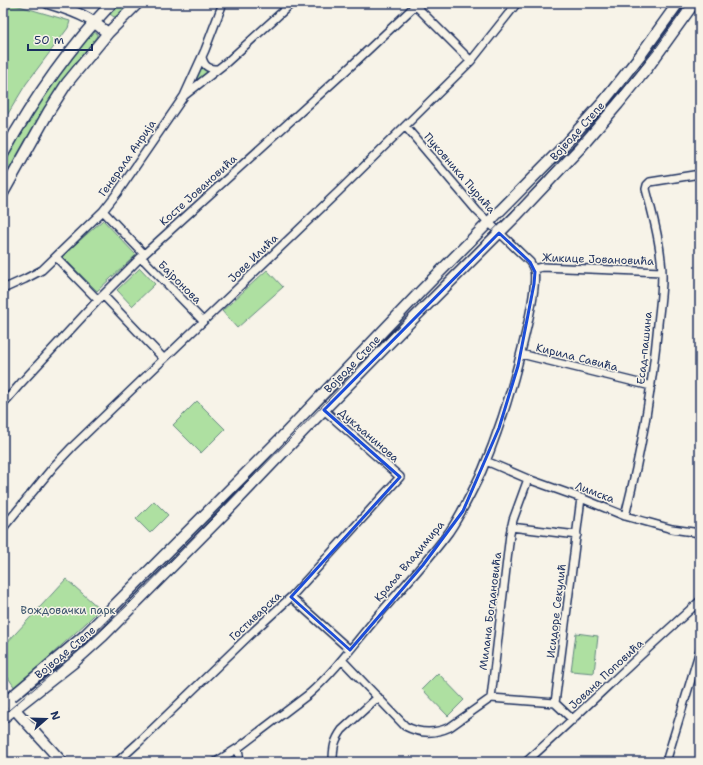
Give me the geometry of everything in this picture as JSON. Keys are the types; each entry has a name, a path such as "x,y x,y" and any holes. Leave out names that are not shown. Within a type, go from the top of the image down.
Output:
{"main road":[{"path":"48,3 81,15 108,33"},
{"path":"3,154 40,92 94,23 112,3"},
{"path":"3,193 49,111 67,83 108,33 138,3"},
{"name":"Војводе Степе","path":"5,702 84,636 252,467 421,291 559,151 604,101 642,53 678,3"},
{"name":"Војводе Степе","path":"3,718 73,663 103,636 499,233 580,147 618,104 648,67 694,3"},
{"path":"5,702 14,709 62,762"}],"street":[{"name":"Генерала Анрија","path":"3,289 42,270 103,211 118,192 184,96 210,40 223,3"},
{"path":"184,96 227,62 292,3"},
{"name":"Јове Илића","path":"3,528 54,466 77,442 471,61 517,3"},
{"path":"416,4 471,61"},
{"name":"Косте Јовановића","path":"3,404 100,297 142,256 352,66 416,4"},
{"path":"202,57 206,66 212,69 217,69"},
{"name":"Пуковника Пурића","path":"405,126 477,211 499,233"},
{"name":"Есад-пашина","path":"625,516 652,386 662,272 660,250 646,189 650,182 700,174"},
{"name":"Бајронова","path":"103,211 142,256 203,321"},
{"path":"499,233 532,265"},
{"path":"56,257 164,359"},
{"name":"Жикице Јовановића","path":"532,265 542,267 662,272"},
{"name":"Краља Владимира","path":"216,762 238,748 320,685 423,565 449,532 463,511 486,461 508,401 521,354 533,296 535,278 532,265"},
{"name":"Кирила Савића","path":"521,354 652,386"},
{"name":"Дукљанинова","path":"324,410 400,477"},
{"name":"Лимска","path":"486,461 528,479 625,516 672,529 700,533"},
{"name":"Гостиварска","path":"117,762 291,597 400,477"},
{"name":"Милана Богдановића","path":"491,698 511,527 528,479"},
{"name":"Исидоре Секулић","path":"555,703 581,498"},
{"path":"511,527 577,535"},
{"path":"291,597 350,650"},
{"name":"Јована Поповића","path":"526,762 700,601"},
{"path":"666,762 700,650"},
{"path":"342,660 405,726 415,731 422,732 443,730 450,727 491,698 555,703 573,720"},
{"path":"333,762 334,744 342,730 378,697"},
{"path":"238,748 240,762"}],"highlighted area":[{"path":"499,233 530,262 535,272 518,366 499,428 463,511 423,565 350,650 291,597 400,477 324,410"}],"green space":[{"path":"3,3 9,3 70,21 68,28 26,84 3,122"},
{"path":"117,3 132,3 114,17 110,14 110,12"},
{"path":"92,32 97,34 97,36 73,67 43,111 3,182 3,161 9,150 43,94"},
{"path":"200,67 208,72 208,74 194,84 193,83"},
{"path":"103,220 136,255 97,291 62,256"},
{"path":"140,268 155,284 132,306 117,290"},
{"path":"267,270 283,287 237,328 222,311"},
{"path":"197,401 225,429 201,453 173,425"},
{"path":"154,501 168,515 150,533 136,519"},
{"name":"Вождовачки парк","path":"66,579 100,609 15,688 3,670 3,647"},
{"path":"576,633 598,636 594,673 571,671"},
{"path":"438,673 464,700 448,716 422,689"}],"tram line":[{"path":"3,715 86,645 129,604 409,315 540,183 621,92 654,51 688,3"}]}
